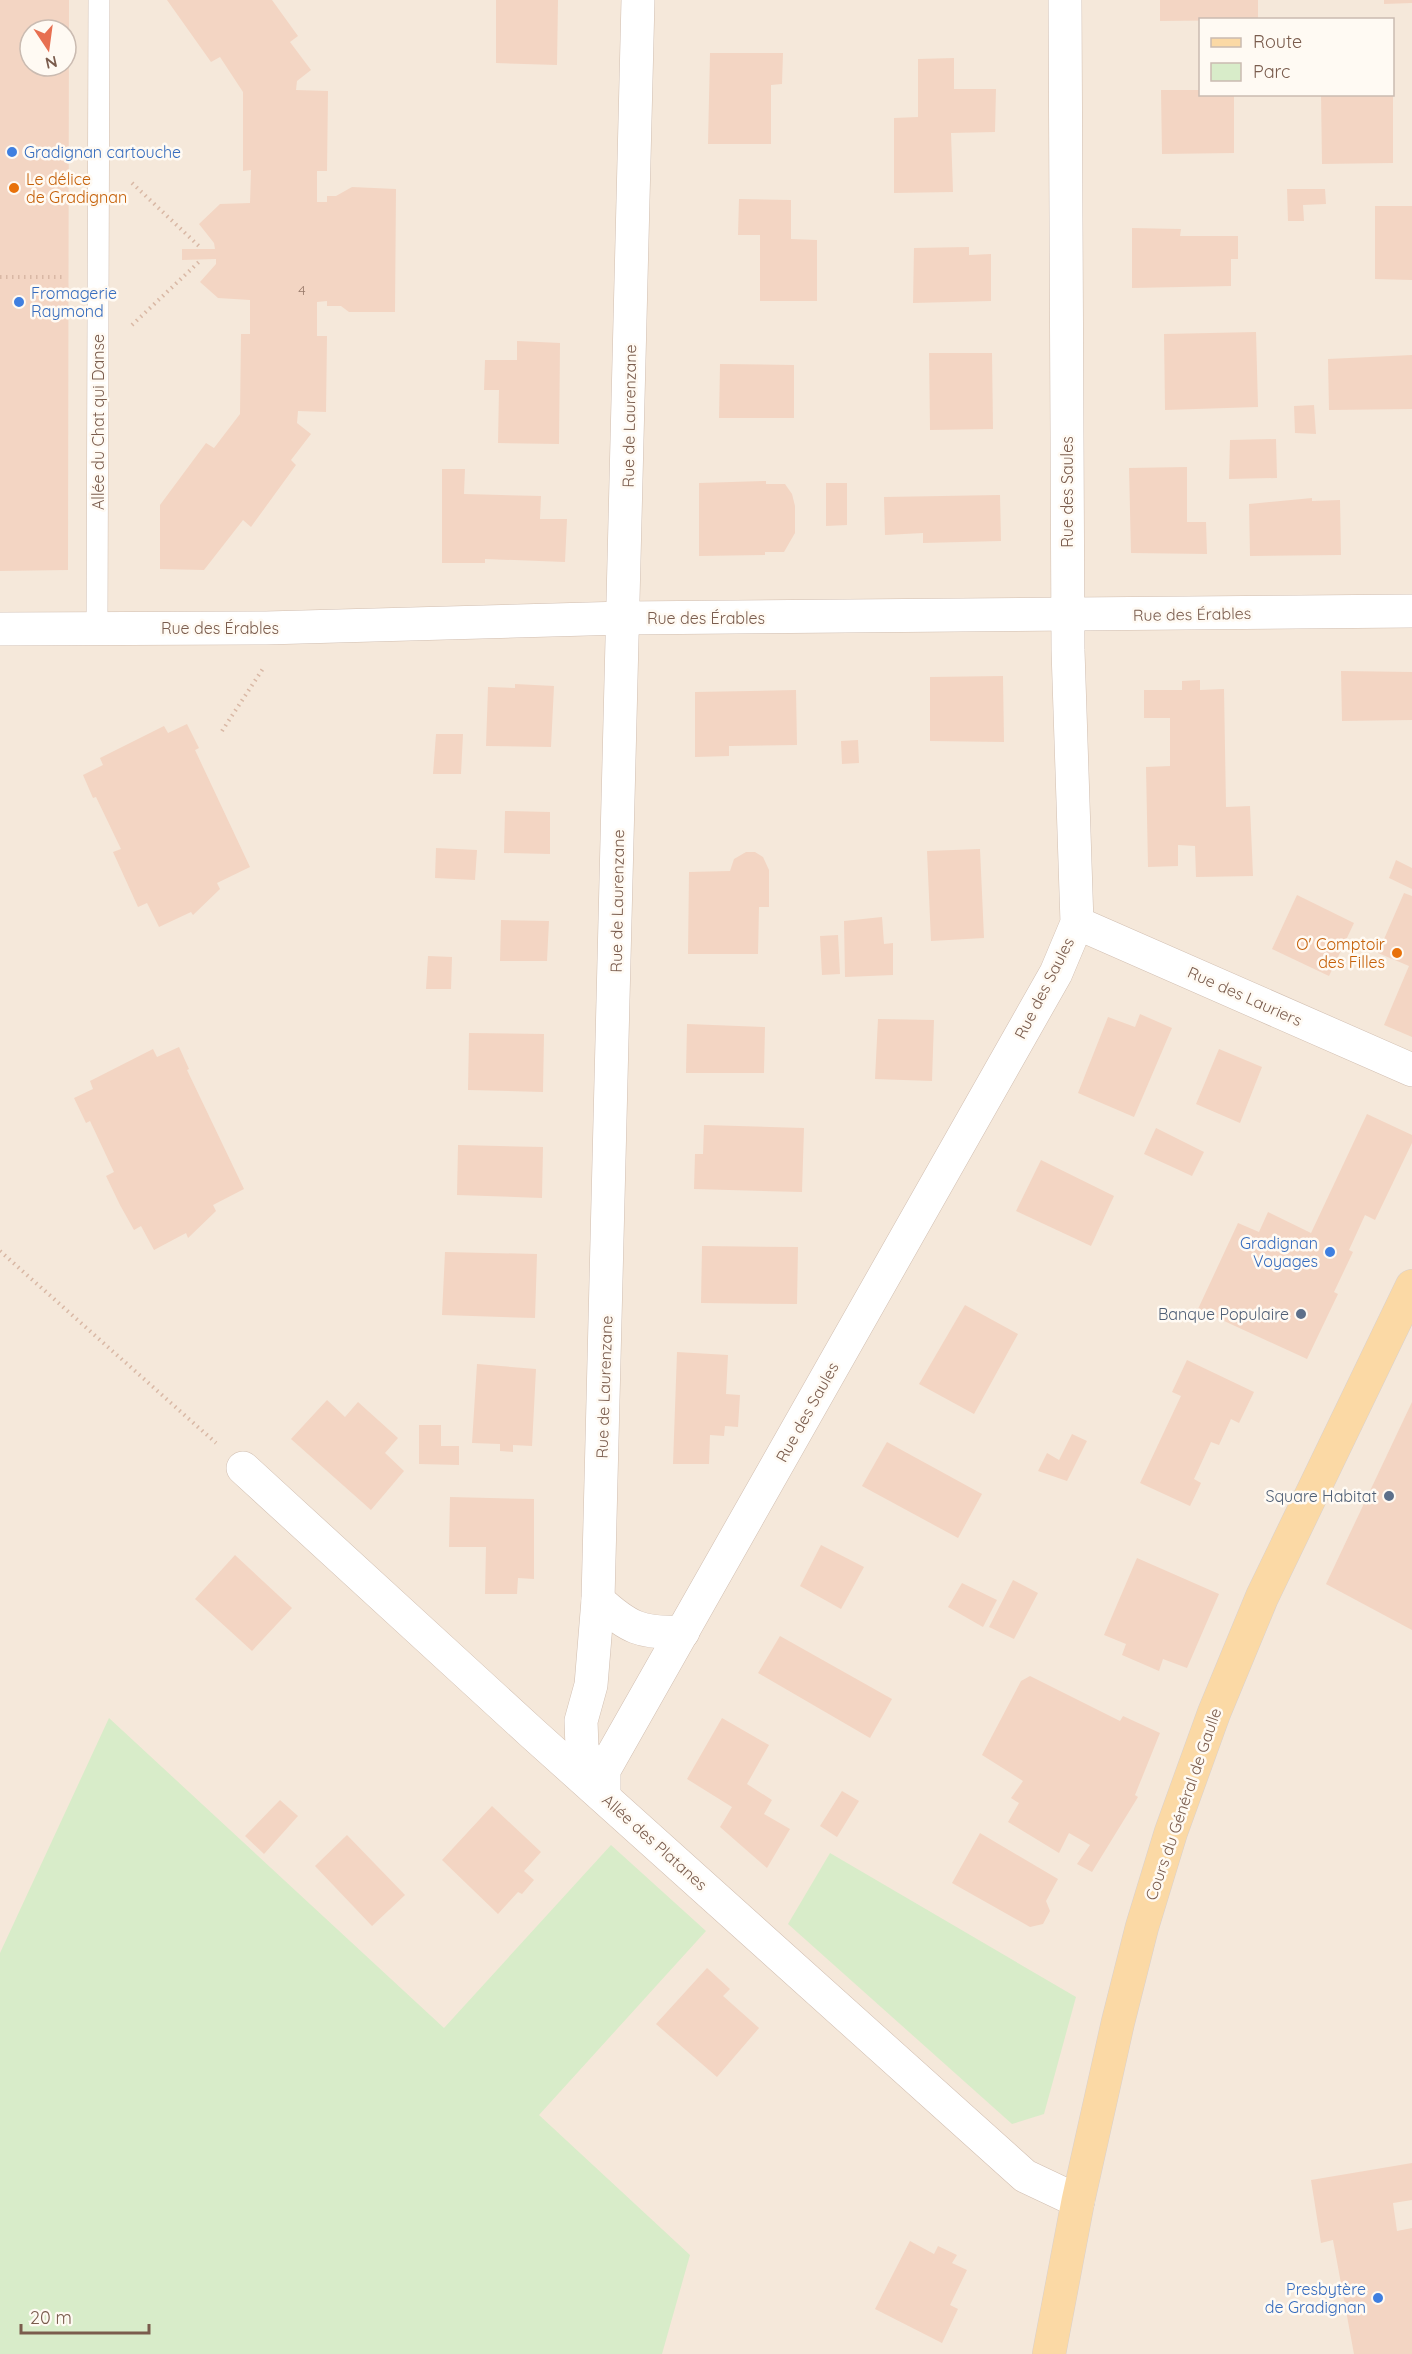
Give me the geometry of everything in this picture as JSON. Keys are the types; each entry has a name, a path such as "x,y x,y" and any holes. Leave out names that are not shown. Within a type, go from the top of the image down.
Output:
{"main road":[{"name":"Cours du Général de Gaulle","path":"1049,2354 1078,2201 1118,2022 1142,1927 1171,1832 1214,1713 1262,1597 1412,1286"}],"street":[{"name":"Rue de Laurenzane","path":"604,1796 582,1748 581,1721 591,1684 598,1600 638,0"},
{"name":"Rue des Saules","path":"604,1796 604,1770 1056,973 1077,923 1068,615 1065,0"},
{"name":"Rue des Érables","path":"0,629 266,628 624,618 1412,611"},
{"name":"Rue des Lauriers","path":"1077,923 1412,1070"},
{"name":"Allée des Platanes","path":"243,1467 531,1732 1026,2176 1078,2201"},
{"path":"598,1600 617,1618 643,1631 683,1632"}],"lane":[{"name":"Allée du Chat qui Danse","path":"98,628 99,0"}],"path":[{"path":"99,151 201,248"},
{"path":"98,357 201,260"},
{"path":"0,277 98,277"},
{"path":"222,731 264,669"},
{"path":"0,1251 243,1467"}],"shaded area":[{"path":"0,0 1412,0 1412,2354 0,2354"}],"green space":[{"path":"109,1718 444,2028 611,1845 706,1931 539,2115 690,2255 662,2354 0,2354 0,1953"},
{"path":"830,1853 1076,1997 1044,2114 1012,2124 788,1924"}],"building":[{"path":"0,0 69,0 69,18 18,18 18,78 69,78 68,570 0,571"},
{"path":"167,0 272,0 298,36 290,42 311,70 297,81 296,90 328,91 327,171 317,171 317,202 327,202 327,196 336,196 352,187 396,189 395,312 349,312 341,306 327,306 327,301 317,302 317,336 327,336 326,412 298,411 297,423 311,434 291,460 296,465 251,527 243,520 204,570 160,569 160,505 206,443 214,448 240,414 241,334 250,334 250,300 218,298 200,282 216,264 216,259 182,260 182,249 215,249 214,243 199,224 220,204 250,203 251,170 243,171 243,92 220,57 211,62"},
{"path":"496,0 558,0 557,65 496,63"},
{"path":"1160,0 1258,0 1258,18 1199,18 1199,21 1160,21"},
{"path":"1384,0 1412,0 1412,3 1384,4"},
{"path":"710,53 783,53 782,84 771,85 771,144 708,144"},
{"path":"954,58 954,89 996,89 995,132 951,133 953,192 894,193 894,118 918,117 918,59"},
{"path":"1161,90 1199,90 1199,96 1234,96 1234,153 1162,154"},
{"path":"1321,96 1393,96 1393,163 1322,164"},
{"path":"1287,189 1325,189 1326,204 1303,205 1304,221 1288,221"},
{"path":"739,199 791,200 791,239 817,240 817,301 760,301 760,235 738,235"},
{"path":"1375,206 1412,206 1412,280 1375,279"},
{"path":"1132,228 1181,229 1180,236 1238,236 1238,259 1231,259 1231,286 1132,288"},
{"path":"969,247 969,255 991,254 991,301 913,303 914,248"},
{"path":"1256,332 1258,407 1165,410 1164,334"},
{"path":"517,341 560,343 559,444 498,443 499,390 484,390 485,360 517,360"},
{"path":"929,353 992,353 993,429 930,430"},
{"path":"1412,355 1412,409 1329,410 1328,359"},
{"path":"720,364 794,365 794,418 719,418"},
{"path":"1314,405 1316,434 1295,433 1294,406"},
{"path":"1276,439 1277,478 1229,479 1230,440"},
{"path":"1187,467 1187,522 1206,522 1207,554 1131,553 1129,468"},
{"path":"442,469 465,469 464,494 541,496 540,519 567,519 565,562 485,559 485,563 442,563"},
{"path":"766,481 766,484 785,484 792,494 795,506 795,533 784,552 765,552 765,555 699,556 699,483"},
{"path":"826,483 847,483 847,525 826,526"},
{"path":"1000,495 1001,541 923,543 923,533 885,535 884,497"},
{"path":"1312,498 1312,501 1340,500 1341,555 1250,556 1249,504"},
{"path":"1341,671 1412,672 1412,720 1342,721"},
{"path":"1003,676 1004,742 930,741 930,677"},
{"path":"1200,680 1200,690 1224,689 1226,807 1250,806 1253,876 1196,877 1195,846 1178,845 1178,866 1148,867 1146,767 1170,766 1170,718 1144,718 1144,690 1182,690 1182,681"},
{"path":"515,684 554,686 551,747 486,746 488,687 515,688"},
{"path":"796,690 797,745 729,746 729,756 695,757 695,692"},
{"path":"187,724 199,748 195,750 250,867 217,883 220,889 193,915 191,912 159,927 147,903 138,907 113,852 121,849 83,775 103,765 100,758 164,726 168,733"},
{"path":"436,734 463,734 461,774 433,774"},
{"path":"858,740 859,763 842,764 841,741"},
{"path":"505,811 550,812 550,854 504,853"},
{"path":"436,848 477,850 475,880 435,878"},
{"path":"980,849 984,938 931,941 927,851"},
{"path":"746,852 755,852 763,857 769,870 769,907 759,907 758,954 688,954 689,872 730,871 734,859"},
{"path":"1396,860 1412,868 1412,889 1389,878"},
{"path":"1404,893 1412,896 1412,1037 1384,1025 1409,966 1378,953"},
{"path":"1297,895 1354,923 1329,976 1272,949"},
{"path":"882,917 884,944 893,943 893,975 845,977 844,921"},
{"path":"501,920 549,921 547,961 500,961"},
{"path":"838,935 840,974 822,975 820,936"},
{"path":"428,956 452,957 451,989 426,989"},
{"path":"1140,1014 1172,1028 1134,1117 1078,1093 1108,1017 1135,1027"},
{"path":"878,1019 934,1020 932,1081 875,1079"},
{"path":"687,1024 765,1027 764,1073 686,1073"},
{"path":"469,1033 544,1034 543,1092 468,1090"},
{"path":"179,1047 189,1069 187,1070 244,1189 213,1205 216,1211 188,1238 186,1233 154,1250 141,1226 134,1230 120,1205 106,1176 114,1172 90,1121 86,1123 74,1098 93,1089 90,1081 153,1049 157,1057"},
{"path":"1219,1049 1262,1067 1240,1123 1196,1104"},
{"path":"1367,1114 1412,1135 1412,1143 1375,1220 1365,1215 1349,1250 1353,1252 1334,1292 1338,1294 1307,1359 1198,1309 1238,1223 1259,1232 1268,1212 1311,1233"},
{"path":"704,1125 804,1128 802,1192 694,1189 695,1154 703,1154"},
{"path":"1156,1128 1204,1152 1192,1176 1144,1154"},
{"path":"458,1145 543,1147 542,1198 457,1195"},
{"path":"1041,1160 1114,1196 1091,1246 1016,1211"},
{"path":"702,1246 798,1247 797,1304 701,1303"},
{"path":"445,1252 537,1254 535,1318 442,1315"},
{"path":"965,1305 1018,1334 974,1414 919,1384"},
{"path":"677,1352 728,1355 726,1394 740,1395 738,1427 725,1426 724,1436 710,1435 709,1464 673,1464"},
{"path":"1187,1360 1254,1392 1239,1423 1231,1419 1219,1445 1211,1442 1194,1479 1201,1483 1190,1506 1140,1483 1181,1396 1172,1392"},
{"path":"477,1364 536,1369 532,1446 513,1445 513,1452 500,1451 500,1444 472,1443"},
{"path":"327,1400 345,1417 358,1402 398,1438 385,1453 404,1471 371,1510 291,1439"},
{"path":"1412,1402 1412,1630 1326,1584"},
{"path":"419,1425 441,1425 441,1446 459,1446 459,1465 419,1464"},
{"path":"1072,1434 1087,1441 1067,1481 1038,1471 1047,1453 1059,1460"},
{"path":"887,1442 982,1494 958,1538 862,1486"},
{"path":"450,1497 534,1499 534,1579 518,1578 517,1594 485,1594 486,1547 449,1547"},
{"path":"821,1545 864,1567 841,1609 800,1586"},
{"path":"235,1555 292,1608 252,1651 195,1599"},
{"path":"1137,1558 1219,1594 1187,1668 1163,1659 1159,1671 1122,1655 1126,1644 1104,1635"},
{"path":"1013,1580 1038,1593 1014,1639 989,1627"},
{"path":"962,1583 997,1600 983,1627 948,1607"},
{"path":"780,1636 892,1699 870,1738 758,1673"},
{"path":"1030,1676 1120,1721 1123,1716 1160,1733 1135,1795 1138,1797 1092,1872 1077,1864 1090,1845 1069,1833 1059,1853 1008,1822 1019,1803 1011,1798 1023,1781 982,1755 1021,1681"},
{"path":"722,1718 769,1745 747,1784 772,1800 764,1814 790,1829 767,1868 720,1827 732,1807 687,1779"},
{"path":"842,1791 859,1801 837,1837 820,1826"},
{"path":"280,1800 298,1816 264,1854 245,1836"},
{"path":"492,1806 541,1852 524,1871 534,1880 522,1894 518,1892 498,1914 442,1860"},
{"path":"980,1833 1058,1879 1046,1901 1050,1911 1043,1924 1030,1927 952,1883"},
{"path":"347,1835 405,1895 372,1926 315,1866"},
{"path":"707,1968 730,1989 723,1996 759,2028 717,2077 656,2024"},
{"name":"Presbytère de Gradignan","path":"1412,2163 1412,2200 1393,2203 1397,2231 1412,2228 1412,2354 1354,2354 1333,2240 1321,2243 1311,2180"},
{"path":"910,2241 934,2254 938,2246 957,2255 952,2263 967,2270 950,2305 958,2309 942,2343 875,2309"}],"place":[{"name":"Gradignan cartouche","path":"12,152"},
{"name":"Le délice de Gradignan","path":"14,188"},
{"name":"Fromagerie Raymond","path":"19,302"},
{"name":"O' Comptoir des Filles","path":"1397,953"},
{"name":"Gradignan Voyages","path":"1330,1252"},
{"name":"Banque Populaire","path":"1301,1314"},
{"name":"Square Habitat","path":"1389,1496"},
{"name":"Presbytère de Gradignan","path":"1378,2298"}]}
